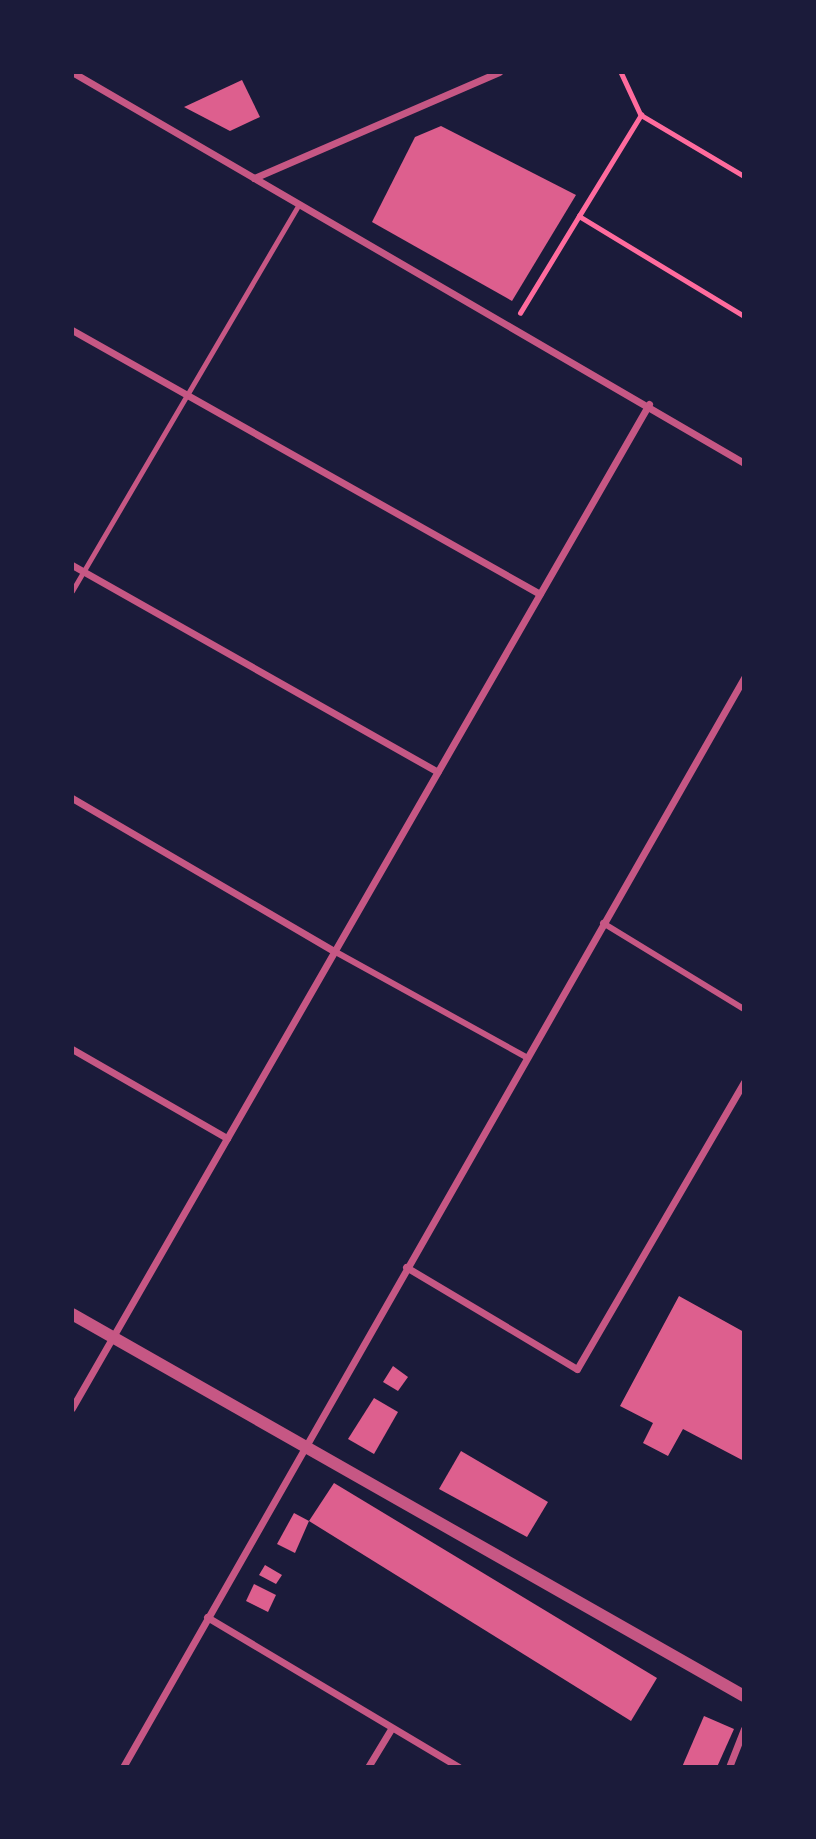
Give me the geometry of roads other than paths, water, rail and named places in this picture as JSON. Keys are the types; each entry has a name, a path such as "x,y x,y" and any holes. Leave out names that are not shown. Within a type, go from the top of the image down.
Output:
{"street":[{"path":"72,72 649,404 744,463"},
{"path":"254,178 499,72"},
{"path":"72,330 540,594"},
{"path":"72,1408 649,404"},
{"path":"72,565 438,772"},
{"path":"123,1767 303,1446 744,678"},
{"path":"72,798 334,951 526,1057"},
{"path":"603,923 744,1009"},
{"path":"72,1049 227,1138"},
{"path":"406,1267 576,1369 744,1082"},
{"path":"72,1314 744,1696"},
{"path":"207,1617 391,1729 459,1767"},
{"path":"368,1767 391,1729"},
{"path":"729,1767 744,1729"}],"lane":[{"path":"72,591 299,204"}]}
